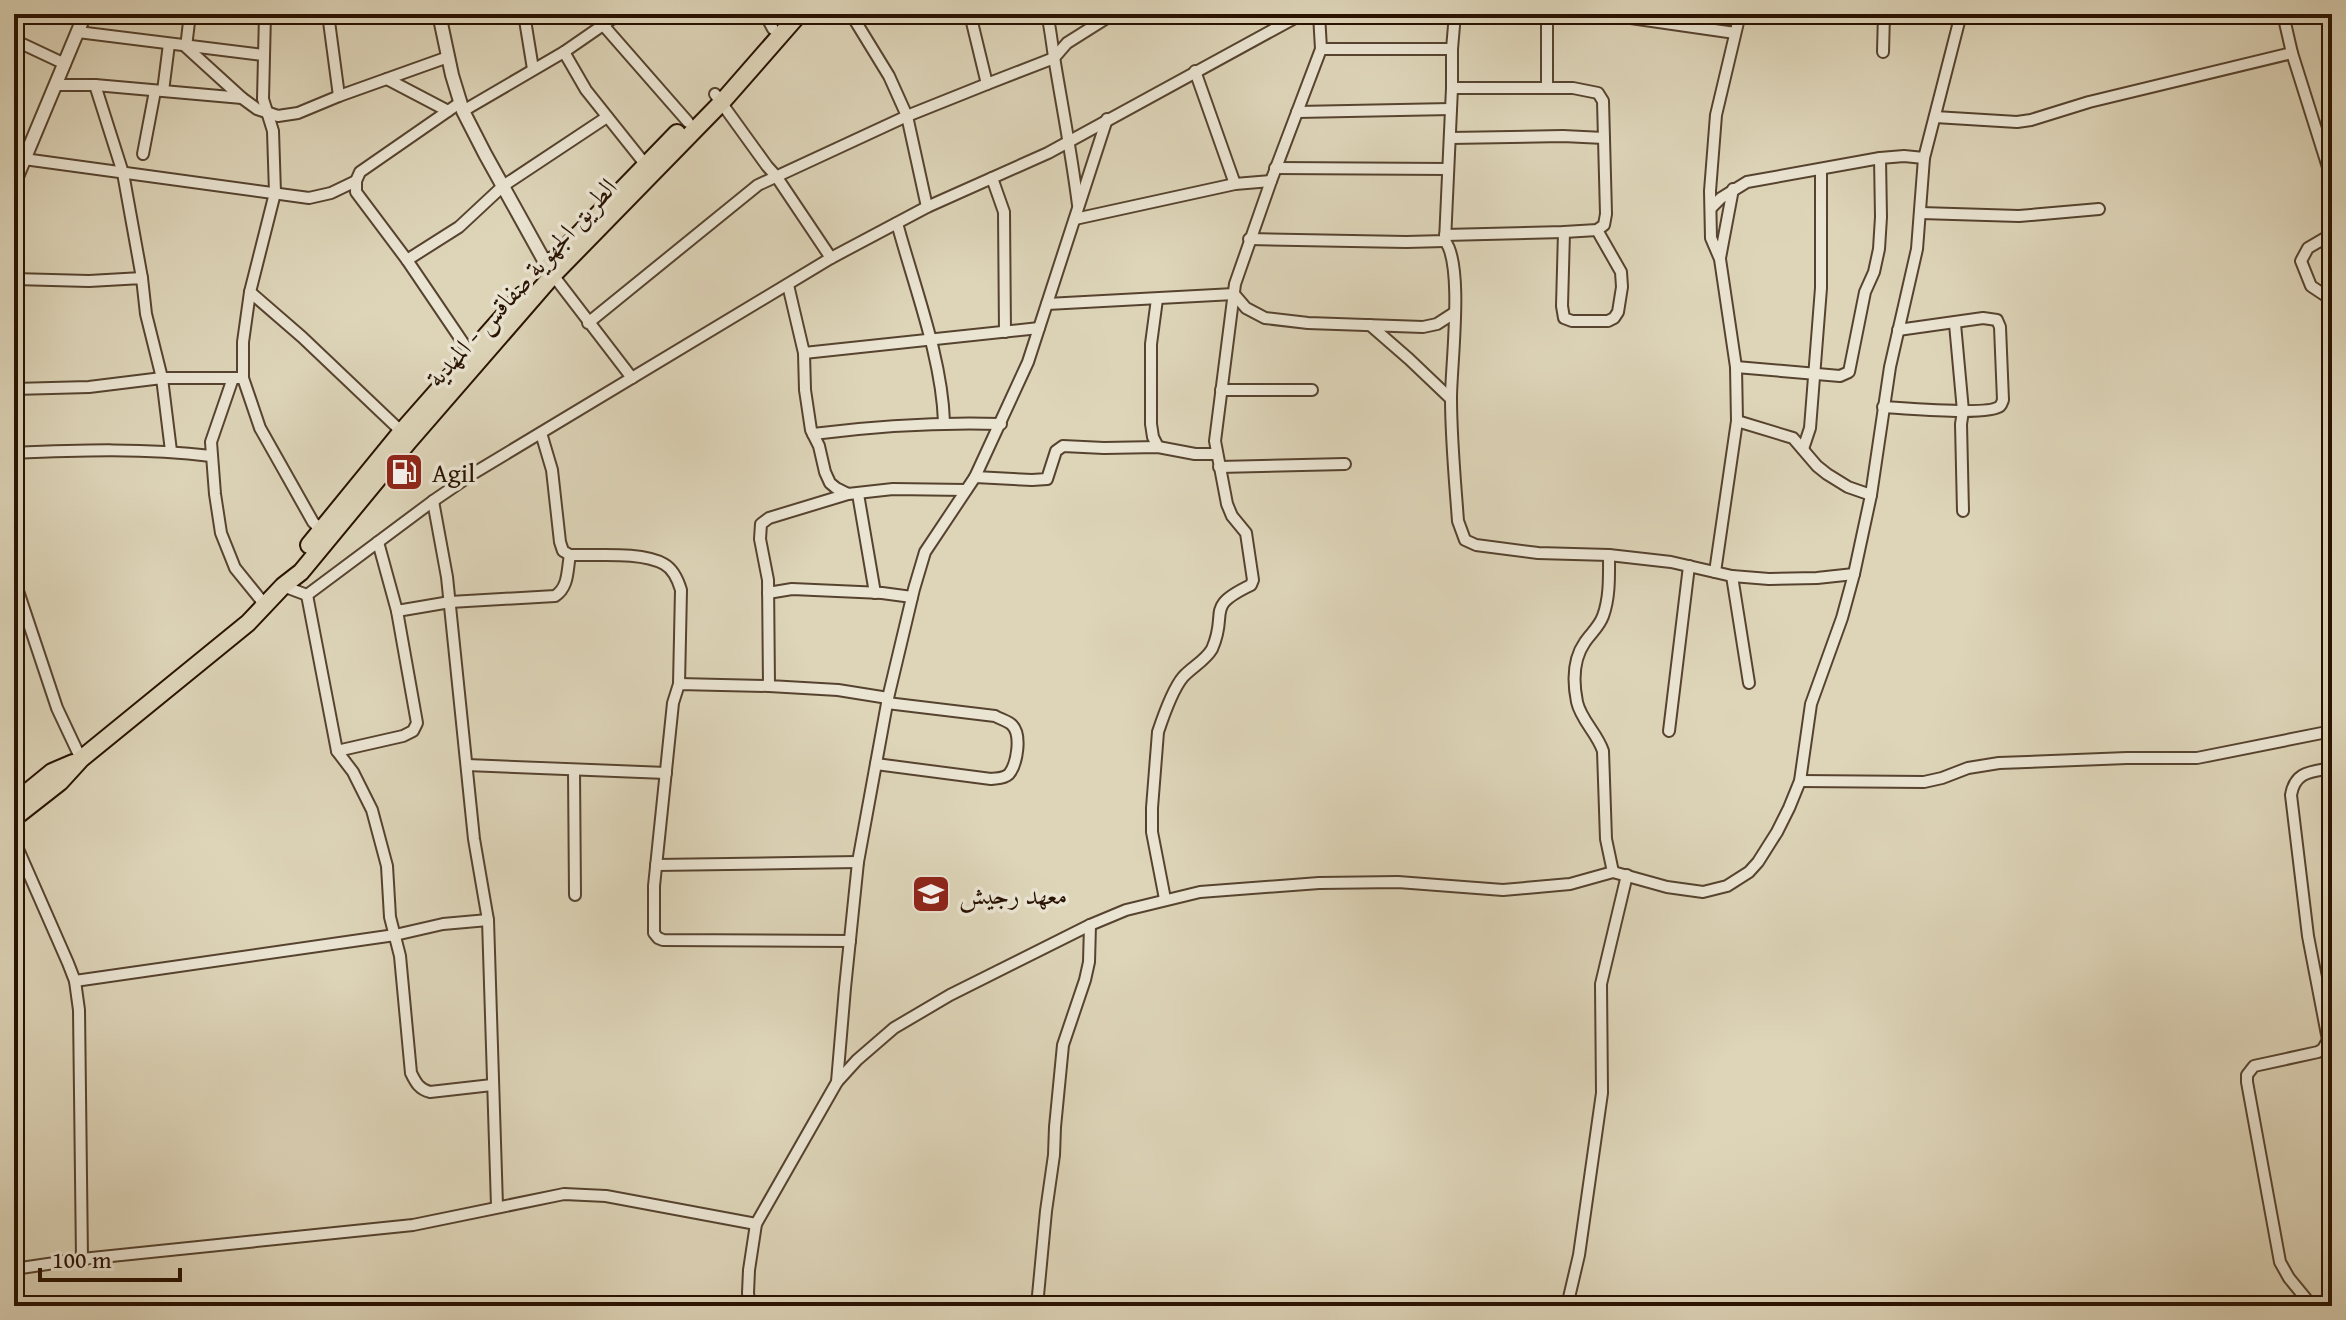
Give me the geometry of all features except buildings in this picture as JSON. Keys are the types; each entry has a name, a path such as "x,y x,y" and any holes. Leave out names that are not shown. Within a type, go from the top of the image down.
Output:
{"main road":[{"name":"الطريق الجهوية صفاقس - المهدية","path":"406,436 645,164 688,122 719,98 786,14"},
{"name":"الطريق الجهوية صفاقس - المهدية","path":"14,818 60,782 81,759 248,623 283,586 293,566 376,473 470,353 799,14"},
{"name":"الطريق الجهوية صفاقس - المهدية","path":"14,803 52,772 81,759"}],"street":[{"path":"14,184 85,14"},
{"path":"186,47 190,14"},
{"path":"265,14 263,99 273,131 275,193 250,292 238,378 214,431 211,456 221,533 235,568 265,605"},
{"path":"328,14 339,96"},
{"path":"439,14 462,106 503,186 531,234 556,265 588,323 632,378"},
{"path":"524,14 533,69"},
{"path":"470,353 356,192 356,181 360,172 448,111 564,52 619,14"},
{"path":"765,14 773,29"},
{"path":"851,14 889,76 907,116 927,207"},
{"path":"970,14 987,84"},
{"path":"1047,14 1070,141 1076,213"},
{"path":"588,323 758,185 907,116 1054,58 1067,43 1113,14"},
{"path":"307,595 474,473 831,258 927,207 1070,141 1302,14"},
{"path":"1165,899 1152,832 1158,732 1182,678 1212,649 1223,602 1251,585 1253,580 1246,533 1227,504 1215,441 1235,284 1321,49 1319,14"},
{"path":"1455,14 1445,238 1453,259 1454,363 1451,399 1458,521 1465,540 1476,545 1538,553 1609,555 1671,562 1732,576 1794,580 1854,574"},
{"path":"1547,88 1548,14 1610,15 1735,33"},
{"path":"1715,572 1737,421 1738,384 1720,259 1711,238 1710,182 1716,115 1740,14"},
{"path":"1883,52 1884,14"},
{"path":"750,1306 749,1270 756,1224 837,1082 894,1028 950,995 1090,925 1126,910 1200,892 1319,883 1398,882 1503,890 1570,884 1613,872 1693,892 1715,891 1739,880 1758,862 1777,832 1800,781 1811,704 1842,618 1854,574 1871,495 1898,330 1912,277 1921,213 1924,158 1961,14"},
{"path":"2283,14 2292,53 2332,180"},
{"path":"604,26 688,122"},
{"path":"78,32 263,55"},
{"path":"14,40 65,64"},
{"path":"143,154 169,44"},
{"path":"186,47 242,98 278,116 298,113 448,57"},
{"path":"1321,49 1452,49"},
{"path":"564,52 586,90 645,164"},
{"path":"1935,117 2017,122 2031,120 2089,102 2292,53"},
{"path":"1195,71 1235,184"},
{"path":"387,79 448,111"},
{"path":"56,85 95,85 242,98"},
{"path":"95,85 123,173 146,314 162,378 171,451"},
{"path":"1249,239 1406,242 1597,230 1604,225 1603,101 1598,93 1581,89 1452,88"},
{"path":"719,98 831,258"},
{"path":"1297,112 1451,109"},
{"path":"407,260 459,227 503,186 607,117"},
{"path":"837,1082 858,862 888,700 912,597 925,552 975,477 1028,362 1107,119"},
{"path":"1450,138 1604,138"},
{"path":"1711,208 1716,201 1747,182 1880,158 1924,158"},
{"path":"1736,367 1848,374 1852,367 1865,292 1879,249 1880,158"},
{"path":"24,159 309,198 320,197 356,181"},
{"path":"1275,168 1448,169"},
{"path":"1803,449 1809,432 1821,288 1821,170"},
{"path":"992,178 1004,212 1005,332"},
{"path":"1076,213 1235,184 1271,181"},
{"path":"1720,259 1733,189"},
{"path":"1921,213 2019,216 2099,209"},
{"path":"897,223 940,380 944,422"},
{"path":"1564,232 1564,318 1572,321 1608,321 1619,309 1621,272 1597,230"},
{"path":"2332,234 2308,248 2301,261 2314,289 2332,300"},
{"path":"14,279 89,281 142,278"},
{"path":"788,285 804,353 805,390 813,434 830,483 853,494"},
{"path":"250,292 406,436"},
{"path":"1047,304 1234,294"},
{"path":"1234,294 1246,308 1265,318 1308,323 1427,327 1454,313"},
{"path":"1157,299 1151,344 1151,424 1158,447"},
{"path":"1883,407 1963,411 1995,408 2003,400 2000,327 1997,320 1988,318 1898,330"},
{"path":"1955,324 1963,411 1963,511"},
{"path":"1370,325 1451,399"},
{"path":"804,353 1039,328"},
{"path":"14,389 89,387 162,378 238,378"},
{"path":"238,378 293,490 313,522 325,533"},
{"path":"1221,390 1312,390"},
{"path":"1737,421 1789,435 1827,474 1848,487 1871,495"},
{"path":"813,434 944,422 1001,424"},
{"path":"541,433 552,470 563,551 570,555 645,557 671,570 681,590 679,684 673,703 656,865 654,933 658,938 850,941"},
{"path":"975,477 1047,479 1056,451 1063,446 1158,447 1195,454 1216,454"},
{"path":"14,453 171,451 211,456"},
{"path":"1219,467 1345,464"},
{"path":"769,686 768,580 759,530 761,524 769,518 853,494 893,489 966,490"},
{"path":"853,494 875,593"},
{"path":"433,501 450,602 474,839 488,920 497,1206"},
{"path":"337,751 403,736 413,731 417,723 397,611 378,542"},
{"path":"397,611 450,602 555,596 565,585 570,555"},
{"path":"1609,555 1607,603 1600,624 1579,653 1574,679 1578,705 1603,751 1606,839 1613,872"},
{"path":"1669,731 1689,566"},
{"path":"1732,576 1749,683"},
{"path":"15,586 57,708 81,759"},
{"path":"283,586 307,595"},
{"path":"768,593 792,589 912,597"},
{"path":"2332,589 2329,597 2332,617"},
{"path":"307,595 337,751 353,772 377,825 390,878 390,917 400,956 411,1073 417,1084 430,1092 492,1085"},
{"path":"679,684 838,690 995,716 1013,725 1016,731 1016,757 1010,772 1004,777 991,779 876,764"},
{"path":"1800,781 1924,782 1968,768 1999,763 2197,758 2332,731"},
{"path":"467,765 666,773"},
{"path":"2312,1306 2280,1262 2247,1075 2254,1066 2318,1052 2328,1040 2308,936 2291,795 2300,777 2332,768"},
{"path":"574,771 575,895"},
{"path":"14,840 75,981 79,1010 82,1259"},
{"path":"656,865 858,862"},
{"path":"1567,1306 1579,1255 1602,1093 1601,984 1627,875"},
{"path":"75,981 395,935 443,924 488,920"},
{"path":"1037,1306 1063,1045 1085,980 1090,925"},
{"path":"14,1269 82,1259 413,1225 564,1194 585,1194 756,1224"}],"place":[{"name":"Agil","path":"404,472"},
{"name":"معهد رجيش","path":"931,894"}]}
